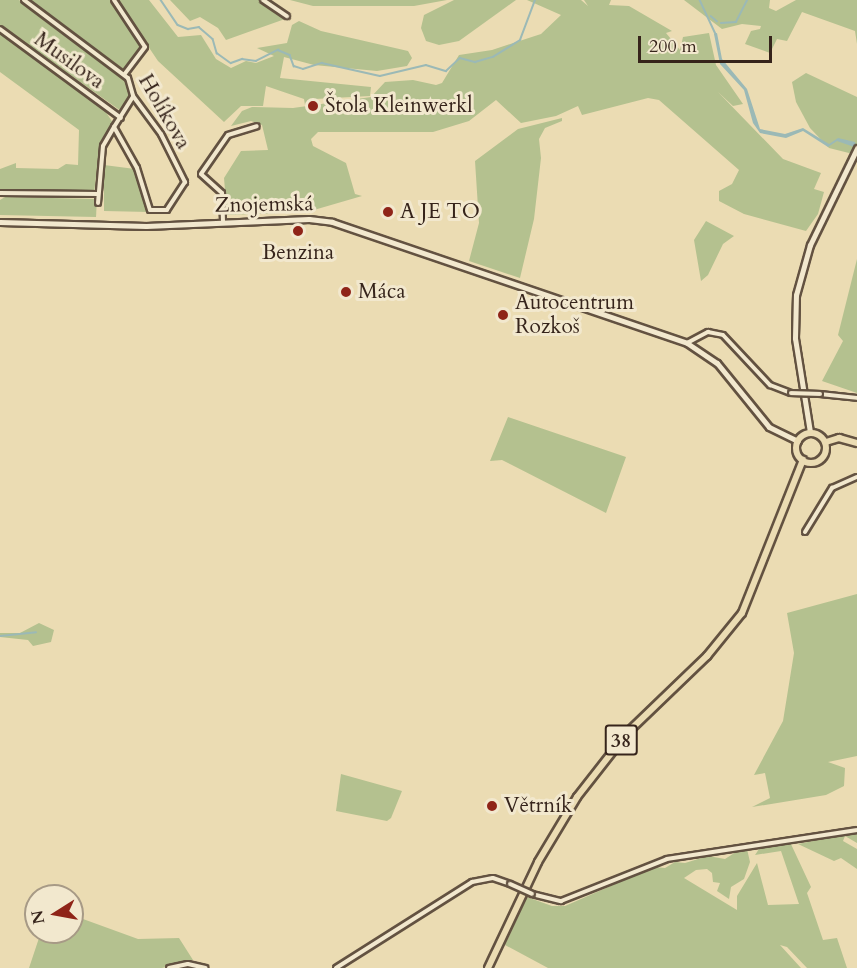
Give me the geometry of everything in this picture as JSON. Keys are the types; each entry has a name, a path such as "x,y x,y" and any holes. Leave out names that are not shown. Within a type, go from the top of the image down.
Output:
{"main road":[{"path":"810,432 795,338 796,295 806,254 857,148"},
{"name":"Znojemská","path":"0,222 146,226 309,219 332,222 687,343 717,363 769,427 798,441"},
{"path":"810,432 820,434 826,442 821,460 812,463 803,460 797,453 798,441 810,432"},
{"path":"826,442 839,438 857,443"},
{"name":"38","path":"488,968 534,870 577,797 628,732 707,656 742,613 803,460"}],"street":[{"name":"Holíkova","path":"24,0 125,74 134,96 161,134 185,182 167,210 150,210 136,168 114,128"},
{"path":"114,0 145,47 125,74"},
{"path":"263,0 286,16"},
{"name":"Musilova","path":"0,29 121,118"},
{"path":"98,203 103,146 134,96"},
{"path":"223,221 222,193 201,174 228,135 257,126"},
{"path":"0,193 98,194"},
{"path":"687,343 708,332 723,335 770,385 791,393 857,398"},
{"path":"805,532 832,488 857,477"},
{"path":"336,968 471,882 493,878 532,894 561,901 658,862 692,853 857,830"},
{"path":"170,968 192,964 206,968"}],"green space":[{"path":"0,0 19,0 123,76 129,95 121,111 0,25"},
{"path":"28,0 111,0 143,47 126,71"},
{"path":"117,0 149,0 178,37 201,35 216,59 231,68 246,61 256,63 274,56 257,48 287,43 292,25 299,21 321,31 408,51 412,58 407,66 377,71 314,65 284,57 280,78 371,87 370,96 315,99 305,105 304,99 266,86 263,106 241,106 224,122 158,61"},
{"path":"170,0 260,0 285,19 226,40 218,28 200,17 190,21"},
{"path":"290,0 447,0 414,6 313,6"},
{"path":"454,0 516,0 459,41 439,45 426,41 421,28 424,15"},
{"path":"527,0 581,0 588,6 584,0 611,0 609,5 629,6 672,31 666,33 680,50 683,37 709,33 716,65 743,104 733,106 718,92 783,159 821,173 814,189 824,192 818,214 806,231 744,214 719,201 719,191 732,184 739,170 659,100 648,98 582,115 578,106 556,116 521,123 496,100 469,121 433,132 318,132 311,139 313,146 346,163 355,194 362,196 307,212 227,215 224,178 241,151 268,150 262,125 251,121 231,126 242,111 252,107 293,108 371,97 385,82 413,80 436,85 442,83 459,55 492,50 541,34 561,15"},
{"path":"684,0 770,0 769,8 776,11 796,0 857,0 857,44 855,31 802,12 787,41 777,39 770,53 745,44 751,31 760,29 761,26 742,24 722,29"},
{"path":"0,32 104,109 113,123 100,145 94,193 0,190 0,169 16,163 16,168 58,169 66,164 78,165 79,130 0,72"},
{"path":"806,73 857,97 857,155 829,148 810,128 796,102 792,82"},
{"path":"562,118 562,121 545,128 539,139 541,158 534,219 520,278 469,261 479,223 475,161 518,129"},
{"path":"104,165 135,169 149,212 104,211"},
{"path":"5,197 97,199 96,217 0,215 0,200"},
{"path":"706,221 734,236 723,244 708,275 701,281 694,240"},
{"path":"857,259 857,393 822,381 843,341 838,335"},
{"path":"508,417 626,457 606,513 502,460 490,461"},
{"path":"857,594 857,756 828,762 845,768 844,786 826,795 752,807 770,798 765,773 754,775 783,721 794,653 787,613"},
{"path":"39,623 54,630 51,642 33,646 28,640 0,637 0,633 20,633"},
{"path":"341,774 402,791 391,818 387,821 336,811"},
{"path":"857,832 857,843 845,836 843,841 857,849 857,869 841,858 834,861 798,844"},
{"path":"790,842 811,887 807,893 823,940 837,938 847,968 807,968 787,947 780,945 801,968 548,968 505,945 527,897 552,906 565,906 654,867 665,868 675,862 685,863 708,856 725,859 739,850 747,849 750,862 744,879 731,887 729,899 717,891 720,883 713,882 712,873 707,869 696,870 684,878 737,910 737,896 757,863 768,905 799,904 781,851 755,855 761,846"},
{"path":"84,919 138,939 179,938 193,960 162,968 29,968 37,944 84,944"}],"water":[{"path":"717,33 722,59 747,89 760,129 785,134 803,128 829,144 838,138 855,142 857,148 837,141 828,147 803,131 786,138 760,133 753,123 744,90 720,64 714,34"}],"waterway":[{"path":"161,0 178,25 188,29 199,27 213,39 217,53 231,63 242,59 256,61 278,50 290,55 294,66 303,69 322,63 380,76 426,65 446,71 460,58 475,62 493,57 520,40 535,0"},
{"path":"700,0 716,34"},
{"path":"721,23 736,22 747,0"},
{"path":"711,16 717,21"},
{"path":"0,636 36,632"}],"place":[{"name":"Štola Kleinwerkl","path":"313,106"},
{"name":"A JE TO","path":"388,212"},
{"name":"Benzina","path":"298,231"},
{"name":"Máca","path":"346,292"},
{"name":"Autocentrum Rozkoš","path":"503,315"},
{"name":"Větrník","path":"492,806"}]}
